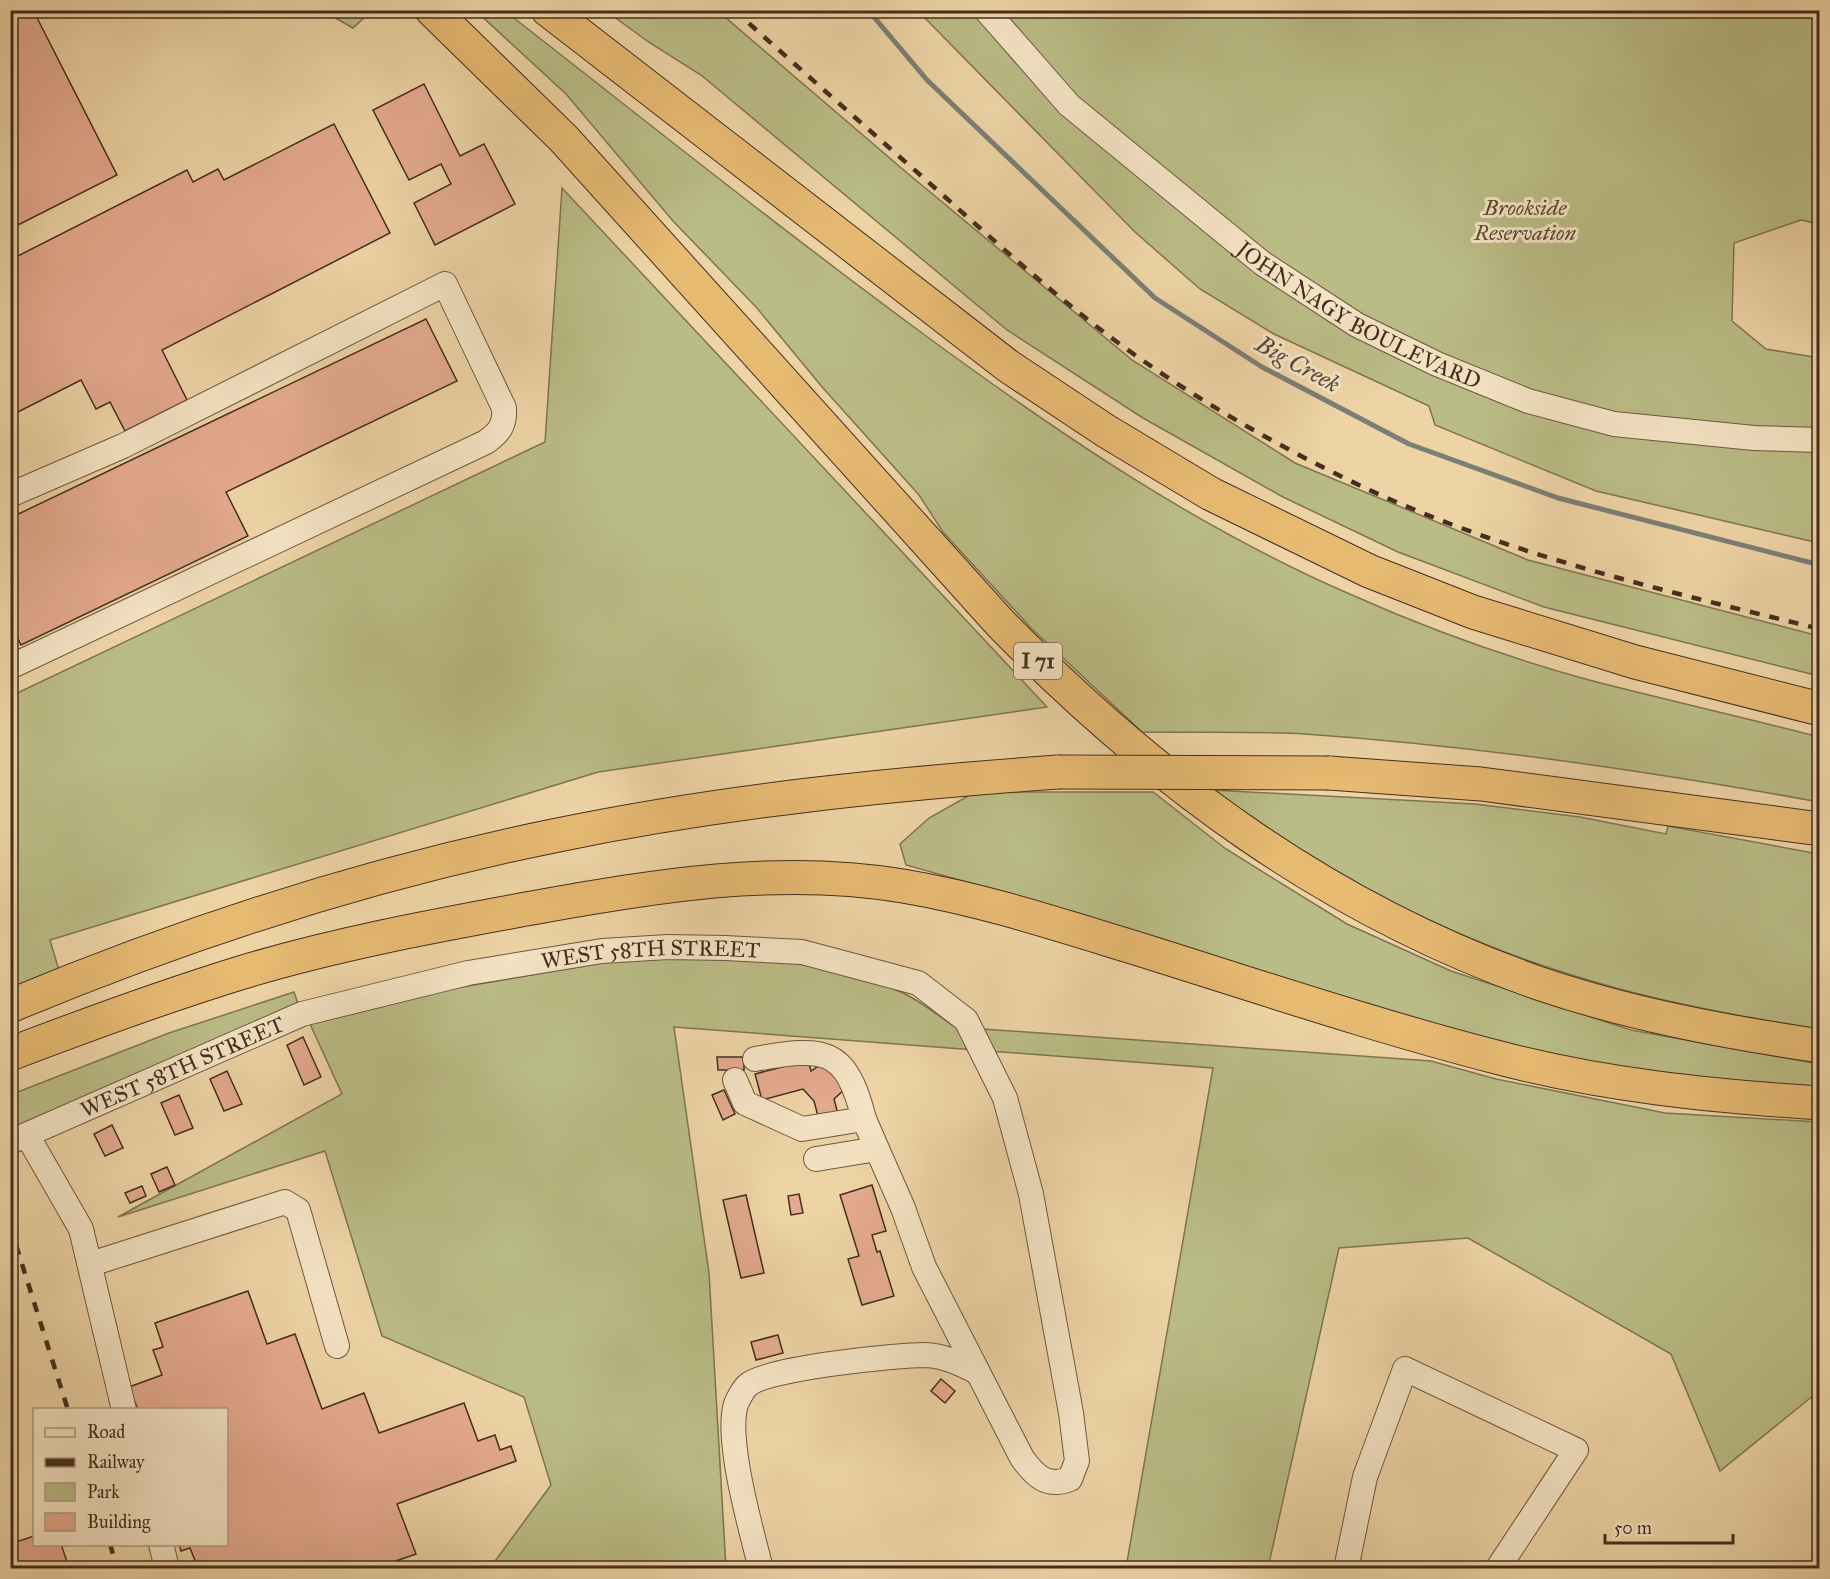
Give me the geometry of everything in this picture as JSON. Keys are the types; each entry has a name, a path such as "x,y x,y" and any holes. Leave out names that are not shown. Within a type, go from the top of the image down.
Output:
{"highway":[{"name":"I 71","path":"432,10 564,139 1001,624 1072,694 1188,791 1305,874 1410,930 1478,960 1540,983 1641,1012 1726,1031 1820,1046"},
{"path":"548,10 1008,366 1106,431 1211,494 1359,567 1473,612 1635,662 1820,709"},
{"path":"10,1006 114,963 296,902 460,857 558,835 799,795 934,781 1058,772 1329,773 1481,784 1820,829"},
{"path":"12,1053 155,1000 244,972 431,927 673,884 776,878 842,879 900,885 1006,908 1439,1042 1560,1073 1678,1090 1820,1103"}],"street":[{"name":"JOHN NAGY BOULEVARD","path":"986,10 1069,105 1262,263 1357,325 1437,364 1528,401 1614,424 1754,438 1820,440"},
{"path":"10,495 144,436 445,284 504,408 504,423 497,434 486,442 10,667"},
{"name":"WEST 58TH STREET","path":"19,1138 302,1014 468,973 602,951 668,947 802,952 918,983 966,1020 1005,1098 1031,1194 1077,1461 1070,1479 1062,1482 1044,1480 1028,1467 924,1267 903,1208 864,1119 859,1096 848,1072 836,1059 815,1053 791,1053 755,1059"},
{"path":"735,1080 745,1103 802,1129 864,1119"},
{"path":"19,1138 81,1229 124,1408"},
{"path":"816,1159 877,1149"},
{"path":"91,1264 285,1202 298,1210 337,1346"},
{"path":"760,1566 744,1501 735,1446 736,1405 748,1384 768,1375 794,1368 927,1355 954,1360 977,1372"},
{"path":"1352,1569 1347,1564 1365,1477 1405,1369 1576,1450 1498,1569"},
{"path":"161,1546 167,1569"}],"green space":[{"path":"323,11 371,11 353,28"},
{"path":"476,11 505,11 764,214 922,333 1077,442 1184,509 1295,569 1381,608 1469,642 1589,680 1819,737 1819,802 1627,770 1434,745 1305,734 1142,732 1031,628 943,532 919,495 823,388 756,307 673,221 566,94"},
{"path":"606,11 718,11 906,172 1132,360 1295,463 1528,560 1819,636 1819,676 1544,607 1398,552 1283,497 1143,418 1007,330 701,75 650,43"},
{"name":"Brookside Reservation","path":"918,11 1819,11 1819,224 1801,220 1734,243 1732,321 1766,349 1819,358 1819,543 1596,491 1435,425 1429,406 1274,334 1200,289 1135,232"},
{"path":"562,188 1047,707 598,772 50,940 63,984 11,1006 11,696 545,442"},
{"path":"1212,790 1475,804 1580,817 1666,834 1668,826 1819,854 1819,1029 1667,1001 1571,975 1523,959 1360,888 1322,865"},
{"path":"975,792 1153,792 1226,849 1347,924 1451,971 1631,1030 1819,1064 1819,1089 1676,1078 1515,1051 1319,995 1082,914 906,865 900,844 929,818"},
{"path":"735,957 801,964 864,978 925,1005 955,1027 1431,1061 1496,1079 1665,1113 1819,1122 1819,1391 1720,1471 1671,1354 1468,1238 1339,1248 1270,1559 1265,1568 1126,1568 1213,1068 674,1027 709,1273 726,1568 490,1568 551,1485 524,1397 382,1336 325,1151 118,1217 342,1094 310,1024 456,988 630,958"},
{"path":"294,992 299,1007 11,1136 10,1095 169,1033"}],"building":[{"path":"10,10 33,10 117,175 10,229"},
{"path":"424,84 460,156 484,144 515,204 435,245 414,203 451,184 441,164 409,180 373,110"},
{"path":"334,124 390,233 162,350 187,400 125,431 110,402 96,409 81,380 10,416 10,260 187,170 193,182 218,169 224,180"},
{"path":"426,319 457,381 226,492 248,536 21,645 10,623 10,518"},
{"path":"303,1037 321,1077 304,1085 287,1045"},
{"path":"717,1057 744,1057 744,1070 718,1070"},
{"path":"808,1060 811,1071 823,1063 845,1089 834,1099 838,1114 819,1120 814,1101 803,1089 762,1100 755,1074"},
{"path":"227,1071 242,1104 224,1111 210,1079"},
{"path":"724,1090 735,1114 723,1120 712,1095"},
{"path":"179,1095 193,1128 175,1135 161,1103"},
{"path":"112,1125 123,1148 105,1156 94,1134"},
{"path":"167,1167 175,1185 159,1192 151,1174"},
{"path":"872,1185 886,1231 872,1235 877,1252 880,1251 894,1296 862,1305 848,1259 859,1256 840,1195"},
{"path":"142,1186 146,1196 130,1203 125,1193"},
{"path":"799,1194 803,1213 791,1215 788,1196"},
{"path":"746,1195 764,1273 741,1278 723,1200"},
{"path":"248,1291 267,1344 295,1334 322,1409 364,1393 379,1433 464,1403 478,1441 495,1435 500,1450 511,1446 516,1461 397,1504 416,1554 376,1568 198,1568 190,1548 181,1551 180,1546 228,1546 228,1408 137,1408 129,1387 162,1375 153,1350 163,1347 155,1323"},
{"path":"778,1335 783,1353 756,1360 751,1342"},
{"path":"941,1379 955,1391 945,1403 931,1391"},
{"path":"33,1536 33,1546 62,1546 69,1568 10,1568 10,1544"}],"waterway":[{"name":"Big Creek","path":"868,10 927,80 1155,298 1262,367 1409,444 1558,498 1820,565"}],"railway":[{"path":"734,10 1040,281 1083,316 1166,376 1263,435 1363,487 1474,533 1588,569 1820,629"},
{"path":"10,1226 67,1408"},
{"path":"111,1546 117,1568"}]}
